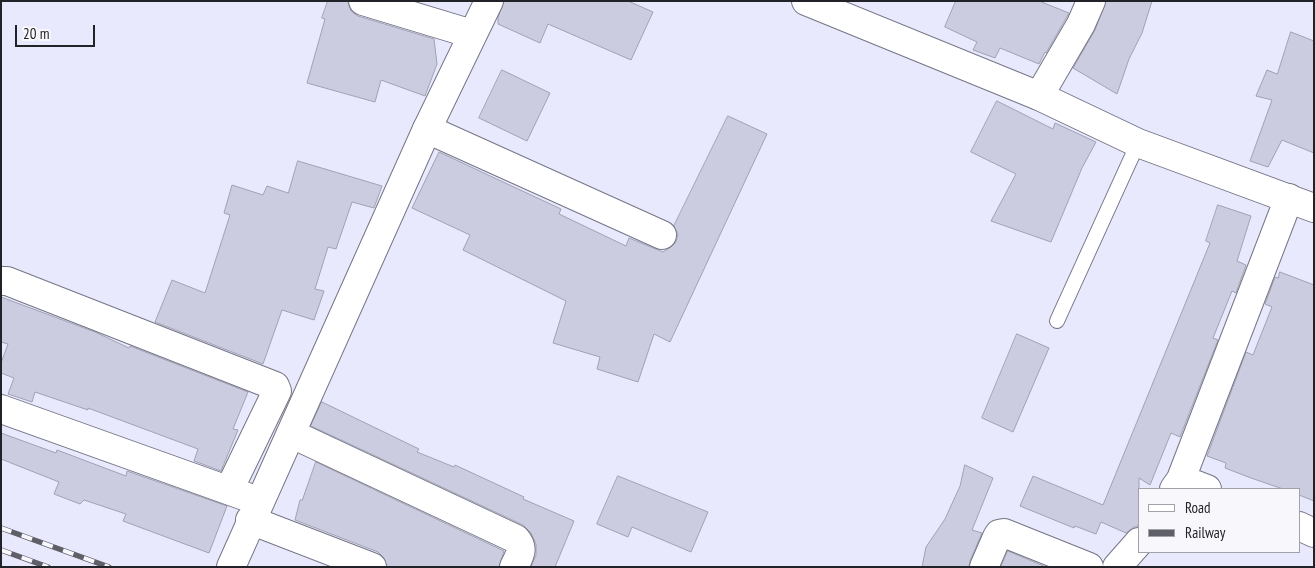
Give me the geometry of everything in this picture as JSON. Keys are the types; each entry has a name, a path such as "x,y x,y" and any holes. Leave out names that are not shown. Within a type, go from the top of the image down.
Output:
{"street":[{"path":"363,1 472,34"},
{"path":"231,567 427,129 489,1"},
{"path":"806,1 1039,96 1138,142 1301,203 1178,484 1201,488"},
{"path":"1039,96 1081,24 1091,1"},
{"path":"427,129 662,235"},
{"path":"1,281 7,281 275,386 277,391 229,490"},
{"path":"1,409 229,490 255,511 372,567"},
{"path":"292,434 516,539 521,544 522,550 514,567"},
{"path":"1300,526 1314,532"},
{"path":"984,567 999,534 1004,534 1089,567"},
{"path":"1117,567 1138,543"}],"lane":[{"path":"1057,321 1138,142"}],"building":[{"path":"328,1 348,1 351,11 358,16 434,39 437,64 425,96 381,80 375,102 307,83 325,19 322,18"},
{"path":"504,1 628,1 653,12 631,60 548,24 540,43 498,24 498,18"},
{"path":"956,1 1039,1 1069,13 1039,64 1000,48 995,58 973,50 977,42 945,27"},
{"path":"1106,1 1152,1 1142,33 1129,59 1117,94 1073,68 1095,30"},
{"path":"1291,32 1314,41 1314,153 1282,140 1268,167 1250,161 1272,100 1256,96 1267,70 1277,74"},
{"path":"502,70 550,93 527,141 479,118"},
{"path":"997,101 1053,129 1055,123 1096,142 1082,168 1051,242 991,221 1016,174 971,152"},
{"path":"728,116 767,134 670,342 654,334 638,382 597,369 600,357 553,343 566,301 463,250 470,235 412,208 439,152 561,209 559,214 626,246 629,238 663,252 676,242 678,234 674,226"},
{"path":"298,161 382,186 374,208 352,202 336,249 328,247 315,289 324,291 314,320 282,310 263,364 155,322 172,280 205,293 230,215 224,213 232,185 263,195 267,186 288,193"},
{"path":"1218,205 1251,216 1237,261 1246,265 1236,293 1232,291 1213,338 1218,340 1180,437 1171,433 1150,485 1139,478 1137,527 1126,533 1101,522 1096,534 1075,526 1074,528 1020,506 1033,476 1103,505 1210,243 1206,241"},
{"path":"1280,272 1314,285 1314,501 1300,495 1300,488 1280,488 1251,478 1225,468 1226,463 1207,456 1246,352 1253,355 1272,307 1265,304 1275,277 1278,278"},
{"path":"1,297 95,332 129,348 130,346 248,392 233,429 238,430 221,471 194,461 198,449 88,408 88,410 35,392 32,402 8,394 14,378 1,373 1,363 8,344 1,342"},
{"path":"1017,334 1049,348 1013,432 982,418"},
{"path":"322,402 419,449 417,452 454,467 455,465 524,497 523,499 574,521 555,567 531,567 536,555 536,544 531,533 523,525 311,426"},
{"path":"1,433 56,453 57,450 126,476 127,471 227,506 209,553 123,521 126,514 84,500 80,504 54,494 59,482 1,459"},
{"path":"316,462 504,551 499,567 387,567 384,558 378,552 295,520 300,500 302,500"},
{"path":"965,465 993,478 972,530 982,533 969,567 922,567 926,547 945,519 960,486"},
{"path":"618,476 708,512 691,552 632,527 628,537 597,524"},
{"path":"1008,551 1046,567 1001,567"}],"railway":[{"path":"1,528 109,567"},
{"path":"1,550 48,567"}]}
